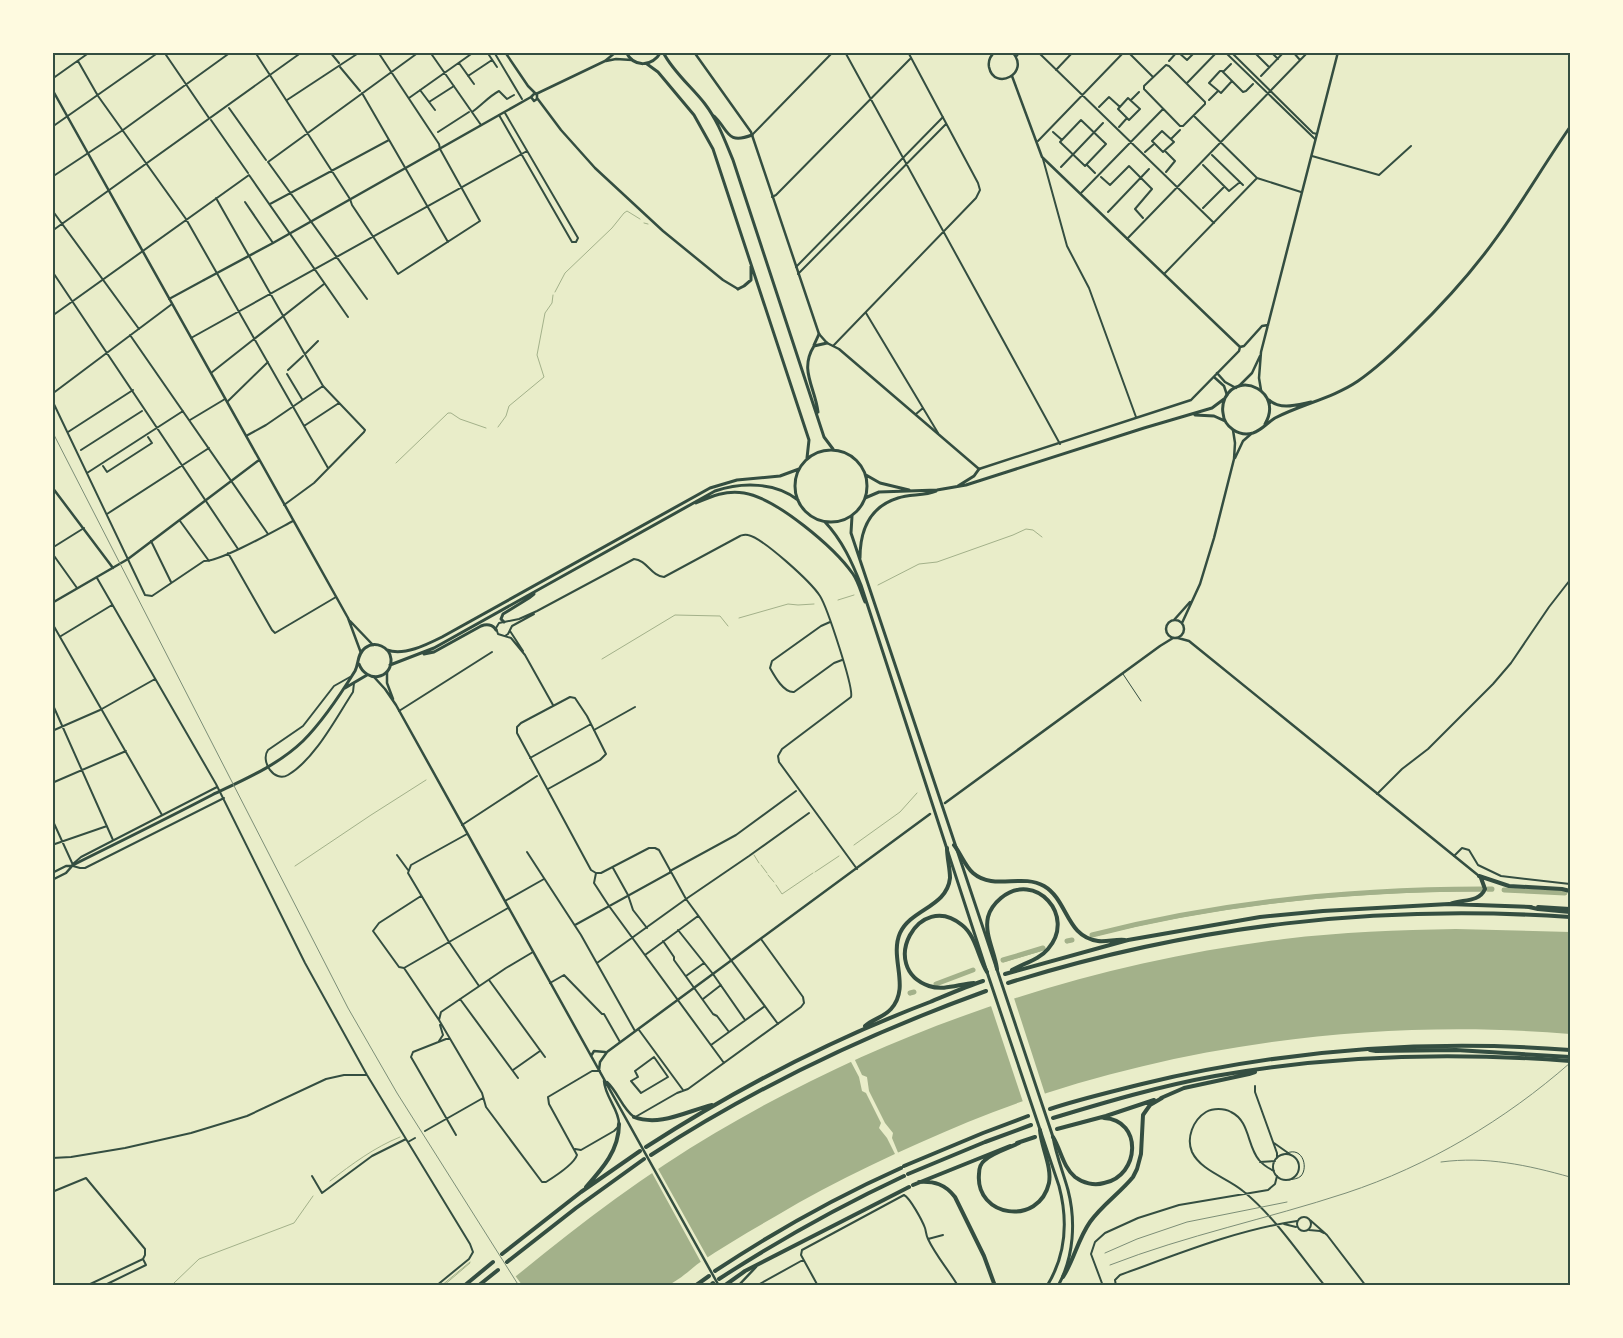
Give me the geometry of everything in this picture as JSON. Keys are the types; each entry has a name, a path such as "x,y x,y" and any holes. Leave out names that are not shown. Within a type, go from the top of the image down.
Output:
{"highway":[{"path":"954,845 969,870 980,878 992,882 1026,880 1046,887 1057,897 1071,923 1081,934 1097,941 1128,940"},
{"path":"861,1030 891,1009 898,997 900,985 896,956 897,941 906,924 936,902 945,892 950,878 947,860 948,848"},
{"path":"1449,904 1480,896 1484,892 1485,885 1479,876"},
{"path":"1479,876 1509,886 1570,891"},
{"path":"997,969 988,927 988,918 996,902 1010,892 1019,890 1035,891 1043,896 1056,912 1058,929 1053,943 1043,955 1007,973 1128,940 1260,917 1323,911 1449,904 1529,907 1538,910 1570,911"},
{"path":"1008,983 1136,948 1263,926 1324,918 1412,913 1493,913 1570,917"},
{"path":"977,983 940,988 916,979 904,955 907,938 918,924 926,919 942,916 964,926 974,940 987,972"},
{"path":"646,1147 717,1103 762,1078 861,1030 983,981"},
{"path":"651,1155 736,1103 807,1065 897,1024 986,990"},
{"path":"1050,1110 1107,1093 1212,1069 1291,1057 1367,1049 1422,1046 1480,1045 1570,1050"},
{"path":"1367,1049 1376,1051 1456,1050 1570,1059"},
{"path":"1053,1118 1167,1086 1213,1077 1339,1060 1422,1056 1570,1059"},
{"path":"1063,1277 1090,1221 1133,1177 1141,1154 1143,1114 1150,1105 1184,1088 1257,1071"},
{"path":"1056,1129 1099,1118 1162,1098"},
{"path":"634,1117 643,1120 656,1120 688,1113 717,1103"},
{"path":"715,1271 830,1202 902,1167 983,1132 1028,1116"},
{"path":"1053,1138 1065,1165 1076,1178 1083,1182 1098,1185 1114,1180 1130,1164 1132,1148 1130,1135 1121,1124 1108,1118 1099,1118"},
{"path":"581,1192 609,1157 619,1136 619,1124"},
{"path":"719,1279 798,1230 906,1175 1031,1125"},
{"path":"1035,1136 984,1160 979,1171 980,1186 989,1201 1003,1210 1012,1212 1034,1207 1041,1200 1047,1189 1049,1181 1048,1166 1040,1130"},
{"path":"724,1286 760,1264 919,1182 1019,1143"},
{"path":"502,1254 581,1192 640,1152"},
{"path":"507,1262 576,1208 644,1159"},
{"path":"919,1182 930,1181 940,1184 949,1190 984,1256 995,1286"},
{"path":"464,1286 493,1262"},
{"path":"478,1286 498,1270"},
{"path":"695,1286 709,1276"}],"main road":[{"path":"73,866 278,761 304,740 352,675 361,653 368,646 383,647 392,652 404,651 434,642 710,488 737,480 792,473 807,458 810,446 809,440 751,262 707,136 688,107 658,72 647,64 636,63 626,52"},
{"path":"647,64 656,59 662,52 712,114 719,120 730,136 738,139 752,135"},
{"path":"712,114 732,160 824,437 833,449"},
{"path":"1265,424 1341,391 1372,371 1402,344 1452,293 1497,237 1570,127"},
{"path":"738,289 751,280 751,262"},
{"path":"819,334 808,359 807,367 819,420"},
{"path":"814,346 827,343"},
{"path":"1225,421 1223,414 1225,399 1237,387 1246,386 1261,390 1268,400 1282,407 1321,400"},
{"path":"865,498 879,492 938,490 988,479 1212,408 1225,399"},
{"path":"1187,415 1204,414 1214,416 1225,421 1233,430 1239,433 1252,433 1260,430 1265,424 1270,413 1268,400"},
{"path":"807,458 824,450 833,449 844,452 854,457 862,465 866,475 868,487 860,508 852,516 844,520 825,522"},
{"path":"799,468 795,480 798,500 804,510 814,518 825,522 833,530 850,558 861,585 948,848 983,963"},
{"path":"956,487 974,476 979,469"},
{"path":"866,475 880,483 912,490"},
{"path":"416,656 715,491 748,485 764,486 785,492 798,500"},
{"path":"860,561 862,534 871,516 883,504 898,498 928,494 938,490"},
{"path":"691,504 713,495 733,492 743,493 764,499 799,522 830,548 852,574 859,586 883,654"},
{"path":"852,516 851,533 954,845 994,959"},
{"path":"504,622 501,619 503,614 529,598 538,590"},
{"path":"390,666 399,661 434,652 481,626 492,625 496,630"},
{"path":"358,664 367,675 374,677 383,675 390,666 390,655 387,650"},
{"path":"342,689 367,675"},
{"path":"997,969 1053,1138 1068,1192 1073,1218 1070,1252 1063,1277 1058,1286"},
{"path":"987,972 1040,1130"},
{"path":"1042,1141 1062,1196 1065,1219 1061,1255 1047,1286"}],"street":[{"path":"52,78 90,52"},
{"path":"52,127 159,52"},
{"path":"164,52 348,317"},
{"path":"52,177 123,130 231,52"},
{"path":"255,52 372,236 397,274 400,274 480,220 439,144 378,52"},
{"path":"52,231 302,52"},
{"path":"330,52 339,63"},
{"path":"286,101 360,52"},
{"path":"430,52 470,112 481,125"},
{"path":"408,98 474,52"},
{"path":"487,52 497,67"},
{"path":"494,52 524,100"},
{"path":"505,52 534,97 581,154 663,231 723,280 738,289"},
{"path":"604,62 616,52"},
{"path":"694,52 752,135 819,334 827,343 839,349 979,469 1191,400 1239,351 1240,347 1244,346 1262,326 1268,324"},
{"path":"752,135 833,52"},
{"path":"845,52 1060,444"},
{"path":"832,346 944,232 976,198 980,190 908,52"},
{"path":"994,52 988,63 991,72 999,78 1012,76 1018,67 1016,57 1012,52"},
{"path":"1016,57 1020,52"},
{"path":"1038,52 1214,223"},
{"path":"1056,70 1073,52"},
{"path":"1038,141 1124,52"},
{"path":"1128,52 1154,77"},
{"path":"1169,61 1178,52 1187,60 1195,52"},
{"path":"1187,84 1217,52"},
{"path":"1225,52 1316,139"},
{"path":"1231,52 1311,130 1318,134"},
{"path":"1254,52 1269,67"},
{"path":"1271,52 1278,59"},
{"path":"1261,76 1284,52"},
{"path":"1293,52 1301,60"},
{"path":"1128,240 1308,52"},
{"path":"1218,373 1225,382 1237,387 1252,373 1261,352 1338,52"},
{"path":"267,161 418,53"},
{"path":"772,197 910,58"},
{"path":"169,298 273,243 524,100 534,97 604,62 616,59 632,60"},
{"path":"468,76 492,60"},
{"path":"78,61 98,96 186,219 328,468"},
{"path":"459,63 474,84"},
{"path":"1231,64 1223,72 1220,71 1210,82 1222,93 1232,82"},
{"path":"1167,65 1187,84 1205,102 1194,116 1181,126 1144,89 1144,86 1167,65"},
{"path":"340,67 361,92 448,242"},
{"path":"1223,72 1243,92 1252,84"},
{"path":"1012,76 1038,141 1067,246 1089,288 1137,418"},
{"path":"429,102 454,86"},
{"path":"52,88 348,618 361,653"},
{"path":"420,90 435,110"},
{"path":"438,132 483,104 485,100 499,90 507,99 514,95"},
{"path":"1209,100 1218,91"},
{"path":"1131,100 1139,92"},
{"path":"1099,107 1109,97 1120,107 1118,109 1127,118"},
{"path":"1119,127 1127,118 1130,119 1140,109 1128,98 1120,107"},
{"path":"229,108 367,299"},
{"path":"1081,194 1163,109"},
{"path":"499,115 572,242 576,242 578,238 505,112"},
{"path":"1194,116 1257,178 1302,192"},
{"path":"796,267 942,117"},
{"path":"1087,165 1106,144 1082,120 1060,143 1084,166 1087,165 1095,173"},
{"path":"1061,166 1103,123"},
{"path":"798,274 946,124"},
{"path":"1171,139 1180,130"},
{"path":"1165,151 1174,142 1161,131 1152,140 1154,144 1175,161 1166,172"},
{"path":"1053,132 1062,140"},
{"path":"270,205 389,140"},
{"path":"1145,152 1154,144"},
{"path":"1312,156 1379,175 1411,146"},
{"path":"191,338 527,150"},
{"path":"1212,156 1243,185"},
{"path":"1042,157 1240,347"},
{"path":"1100,177 1110,185 1128,166 1141,178 1153,190 1135,209 1143,218"},
{"path":"1203,166 1230,191 1240,182"},
{"path":"1108,212 1149,169"},
{"path":"52,316 248,174"},
{"path":"1164,274 1257,178"},
{"path":"1203,208 1224,186"},
{"path":"216,198 322,386 365,430 314,483 284,505"},
{"path":"246,202 273,243"},
{"path":"52,210 139,329"},
{"path":"52,270 238,549"},
{"path":"211,373 324,284"},
{"path":"52,394 172,304"},
{"path":"866,313 939,435"},
{"path":"130,335 268,534"},
{"path":"306,353 318,341"},
{"path":"1261,352 1259,378 1261,390"},
{"path":"288,370 303,356"},
{"path":"190,420 226,401 268,362"},
{"path":"287,374 302,399"},
{"path":"1214,377 1224,386 1227,395"},
{"path":"246,436 266,425 292,405 322,386"},
{"path":"68,432 133,390"},
{"path":"52,400 145,595 149,597 204,560 209,561 238,549 293,521"},
{"path":"304,426 339,403"},
{"path":"916,414 923,408"},
{"path":"81,450 142,411"},
{"path":"87,473 183,411"},
{"path":"1189,641 1182,623 1200,584 1214,538 1234,459 1235,443 1233,430"},
{"path":"1234,459 1243,441 1252,433"},
{"path":"103,466 107,472 152,443 148,437"},
{"path":"107,514 210,448"},
{"path":"52,603 128,558 259,460"},
{"path":"52,487 113,568"},
{"path":"180,520 209,561"},
{"path":"52,548 84,528"},
{"path":"504,636 508,634 512,626 537,611 634,559 641,560 658,576 664,577 745,534 772,550 803,577 820,596 852,691 851,698 782,749 778,756 779,762 857,869"},
{"path":"151,541 171,583"},
{"path":"52,553 78,589"},
{"path":"228,553 275,633 336,597"},
{"path":"97,578 224,798 305,962 367,1074 473,1252 468,1259 436,1286"},
{"path":"1377,794 1428,749 1493,684 1512,662 1549,607 1570,580"},
{"path":"1195,595 1174,620 1167,625 1168,635 1173,638 1189,641 1479,876"},
{"path":"60,636 112,605"},
{"path":"525,654 514,640 498,634 496,630 498,625 504,622 519,619 537,611"},
{"path":"348,618 373,645"},
{"path":"1174,620 1182,623"},
{"path":"504,622 508,624 519,642 553,705"},
{"path":"830,622 772,661 770,668 786,690 792,692 835,662 842,660"},
{"path":"52,623 162,815"},
{"path":"1178,638 1184,630"},
{"path":"1160,646 1168,635"},
{"path":"945,803 1173,638"},
{"path":"399,711 492,652"},
{"path":"387,672 388,687 399,711 719,1286"},
{"path":"352,675 334,686 302,726 268,750 264,761 274,774 281,777 287,776 314,752 353,692 355,681"},
{"path":"374,677 396,705"},
{"path":"52,731 102,709 156,679"},
{"path":"548,789 604,758 606,752 575,698 570,697 521,723 517,727 517,733 592,870 596,873 605,872 649,848 659,850 686,899 778,1024"},
{"path":"52,703 113,840"},
{"path":"594,730 635,707"},
{"path":"530,758 591,724"},
{"path":"52,783 126,751"},
{"path":"462,825 537,776"},
{"path":"52,880 66,873 81,857 218,787"},
{"path":"575,925 736,835 796,791"},
{"path":"52,873 66,866 85,868 224,798"},
{"path":"597,963 809,813"},
{"path":"439,1023 482,1093 486,1106 541,1181 548,1181 574,1161 577,1155 549,1104 548,1096 592,1071 607,1052 620,1042 930,814"},
{"path":"52,819 73,866"},
{"path":"52,845 107,826"},
{"path":"408,870 414,863 467,834"},
{"path":"1454,856 1464,848 1471,853 1478,865 1501,876 1570,884"},
{"path":"527,852 575,925 637,1030 683,1090"},
{"path":"397,855 408,870 409,876 449,942 479,986"},
{"path":"613,868 628,895 633,910 646,928"},
{"path":"596,873 594,883 609,906 724,1063"},
{"path":"504,901 544,879"},
{"path":"421,896 379,923 373,931 399,967 404,968 439,1020"},
{"path":"404,968 508,908"},
{"path":"645,955 698,916"},
{"path":"678,930 713,974 745,1020"},
{"path":"603,1078 614,1089 626,1110 634,1117 691,1087 802,1007 804,1003 803,997 761,939"},
{"path":"663,942 702,999 729,1032"},
{"path":"437,1042 443,1035 439,1023 441,1012 488,979 533,952"},
{"path":"686,976 704,963"},
{"path":"550,983 564,975 604,1014 620,1042"},
{"path":"488,979 545,1057"},
{"path":"702,999 721,985"},
{"path":"460,999 518,1078"},
{"path":"711,1045 765,1006"},
{"path":"451,1041 446,1039 413,1052 411,1059 456,1135"},
{"path":"587,1048 598,1052 602,1056 600,1071"},
{"path":"513,1070 540,1051"},
{"path":"591,1056 592,1053 607,1052"},
{"path":"654,1057 668,1077 640,1093 632,1081 638,1077 635,1071 654,1057"},
{"path":"592,1071 600,1071"},
{"path":"52,1158 71,1157 125,1148 191,1133 247,1116 326,1079 344,1075 367,1074"},
{"path":"573,1147 582,1150 614,1131 619,1124 619,1118 606,1092 603,1078"},
{"path":"1255,1086 1255,1092 1277,1153 1274,1171"},
{"path":"425,1131 483,1098"},
{"path":"1273,1141 1298,1161 1299,1169 1296,1176 1289,1180 1283,1180 1274,1171 1260,1162 1244,1124 1235,1114 1224,1109 1211,1110 1200,1116 1192,1128 1190,1141 1193,1153 1201,1163 1238,1186 1263,1210 1325,1286"},
{"path":"312,1176 322,1193 372,1156 415,1138"},
{"path":"1260,1162 1276,1160 1283,1155 1292,1156"},
{"path":"1103,1286 1092,1261 1091,1254 1095,1242 1100,1236 1138,1218 1171,1208 1195,1202 1268,1190 1275,1184 1277,1176"},
{"path":"52,1192 86,1178 145,1249 143,1259 86,1286"},
{"path":"818,1286 801,1252 805,1248 902,1195 906,1195 925,1228 928,1239 940,1262 949,1271 958,1286"},
{"path":"1116,1286 1115,1280 1120,1275 1204,1244 1297,1221 1303,1217 1310,1220 1327,1235 1366,1286"},
{"path":"1309,1230 1310,1220"},
{"path":"1297,1221 1297,1228"},
{"path":"1281,1224 1297,1228 1303,1232 1309,1230 1320,1231 1327,1235"},
{"path":"928,1239 943,1235"},
{"path":"103,1286 146,1265 143,1259"},
{"path":"756,1286 801,1261 806,1263"},
{"path":"738,1286 760,1264"}],"lane":[{"path":"1123,673 1141,702"},
{"path":"1283,1155 1295,1151 1300,1154 1304,1167 1301,1176 1289,1180"}],"shaded area":[{"path":"1456,929 1570,932 1570,1034 1495,1030 1418,1030 1341,1034 1264,1043 1188,1056 1112,1074 1039,1096 968,1122 919,1143 799,1202 699,1263 675,1282 667,1285 504,1286 606,1205 687,1150 781,1096 849,1063 919,1033 989,1007 1062,984 1135,965 1209,950 1327,935"}],"pier":[{"path":"1013,995 1046,1097 1024,1105 990,1003"},
{"path":"854,1058 862,1075 867,1077 869,1091 885,1123 893,1133 892,1138 899,1155 896,1156 887,1138 879,1128 881,1123 866,1093 862,1091 859,1077 850,1060"},
{"path":"657,1167 709,1260 702,1264 651,1171"},
{"path":"514,1274 522,1285 508,1285 505,1281"}],"waterway":[{"path":"555,292 565,273 612,228 624,213 627,211 640,219"},
{"path":"644,223 648,224"},
{"path":"498,427 506,416 509,406 544,377 537,355 545,313 552,303 553,295"},
{"path":"396,463 448,413 486,428"},
{"path":"878,585 919,564 937,562 1026,529 1033,530 1042,537"},
{"path":"838,600 854,595"},
{"path":"739,618 788,604 814,604"},
{"path":"602,659 675,615 720,616 728,626"},
{"path":"295,866 426,780"},
{"path":"854,845 900,812 917,793"},
{"path":"754,855 759,863"},
{"path":"815,872 839,856"},
{"path":"761,865 767,873"},
{"path":"776,885 782,894 813,873"},
{"path":"768,875 774,882"},
{"path":"1092,935 1188,914 1286,900 1383,892 1482,889"},
{"path":"1504,890 1565,893"},
{"path":"1094,936 1190,915 1286,902 1383,894 1481,891"},
{"path":"1487,891 1493,891"},
{"path":"1504,891 1565,894"},
{"path":"1067,941 1072,940"},
{"path":"1067,943 1072,941"},
{"path":"1003,960 1043,948"},
{"path":"1003,962 1040,951"},
{"path":"936,984 973,970"},
{"path":"938,984 974,971"},
{"path":"910,993 914,992"},
{"path":"910,995 915,993"},
{"path":"330,1181 355,1162 400,1137"},
{"path":"174,1283 199,1259 294,1223 313,1196"},
{"path":"441,1286 470,1262"},
{"path":"443,1286 470,1263"}],"railway":[{"path":"1568,52 1570,64"},
{"path":"52,431 348,1008 397,1093 519,1286"},
{"path":"1110,1265 1139,1254 1287,1211 1377,1182 1436,1155 1492,1122 1519,1104 1570,1063"},
{"path":"1441,1162 1458,1160 1490,1161 1538,1169 1570,1177"},
{"path":"1105,1253 1137,1239 1187,1222 1287,1202"}]}
